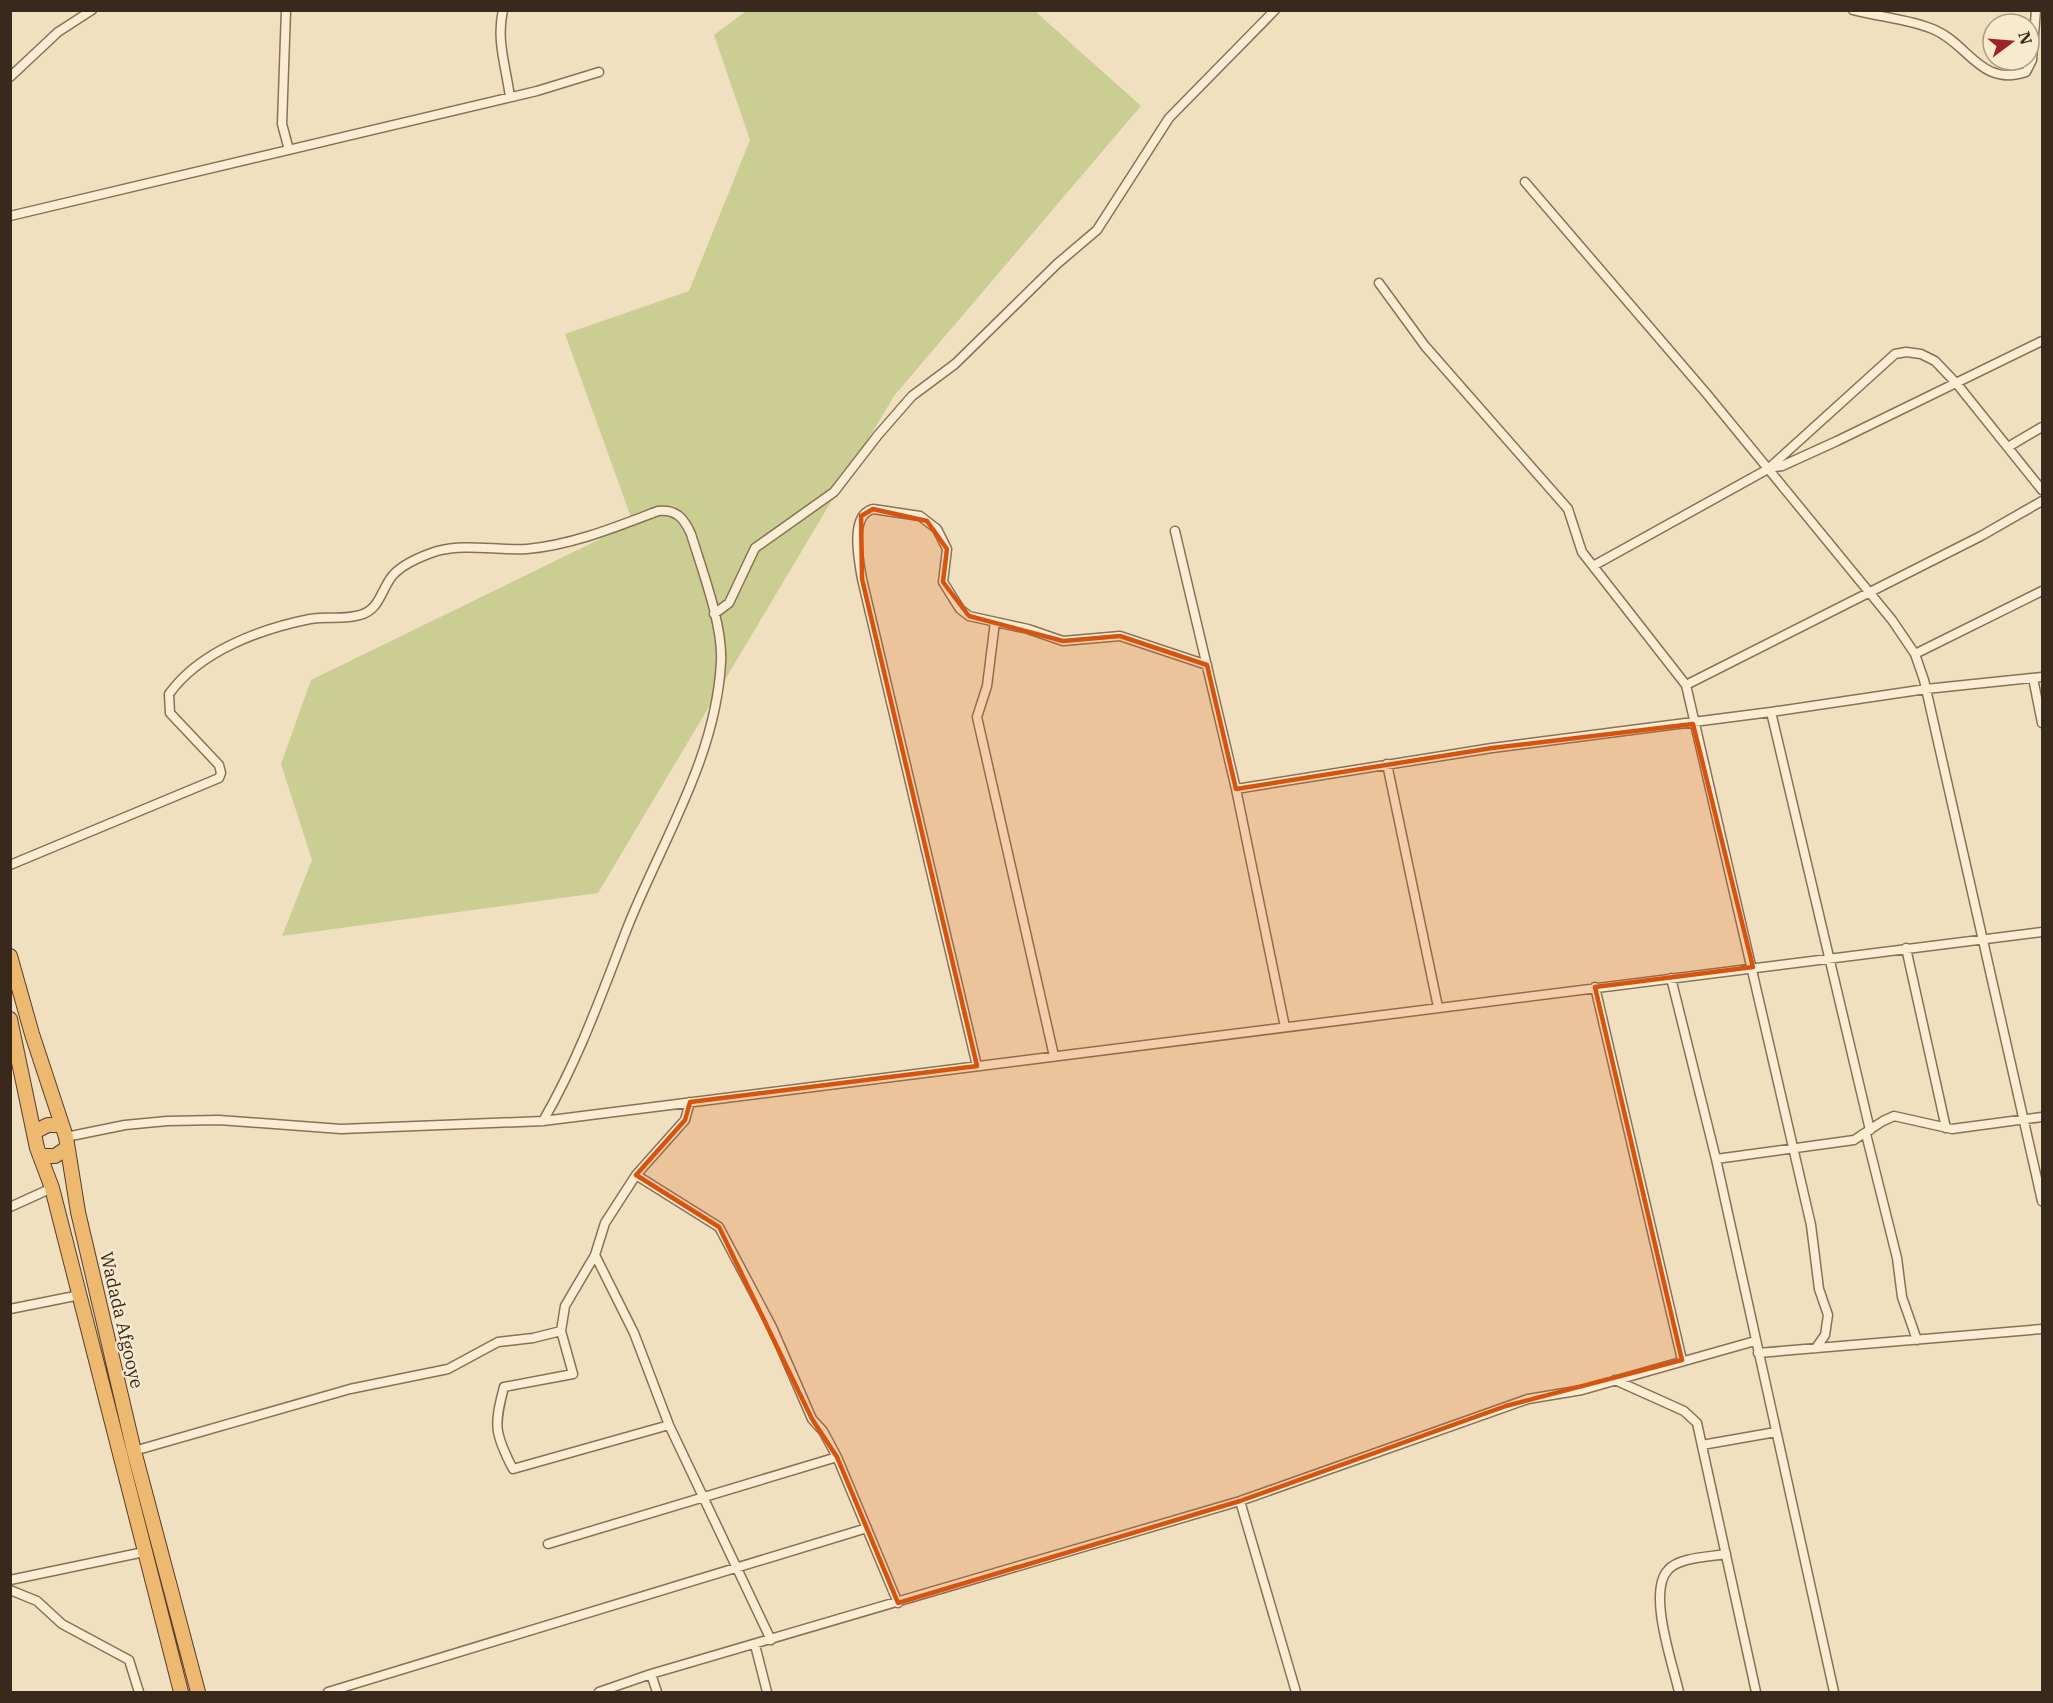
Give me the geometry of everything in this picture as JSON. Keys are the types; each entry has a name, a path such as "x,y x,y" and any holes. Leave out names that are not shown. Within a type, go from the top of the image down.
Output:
{"highway":[{"name":"Wadada Afgooye","path":"10,956 65,1137 78,1212 134,1451 198,1692"},
{"name":"Wadada Afgooye","path":"10,1019 40,1156 52,1188 181,1692"},
{"path":"34,1132 48,1125 65,1137 54,1156 40,1156"}],"street":[{"path":"10,77 58,32 92,10"},
{"path":"286,10 282,124 289,150"},
{"path":"503,10 499,26 500,44 510,97"},
{"path":"714,614 729,603 755,548 834,492 912,396 955,364 1057,264 1097,231 1169,117 1275,10"},
{"path":"1853,10 1931,28 1944,34 1957,47 1997,75 2013,76 2026,72 2032,60 2036,10"},
{"path":"10,216 510,97 599,72"},
{"path":"1525,182 1706,393 1869,593 1915,654 1926,689 2043,1201"},
{"path":"1379,283 1425,346 1568,509 1582,552 1686,685 1693,724 1753,967 1811,1225 1820,1289 1828,1315 1825,1335 1816,1348"},
{"path":"1768,469 1782,466 1837,441 2043,341"},
{"path":"1593,566 1768,469 1895,354 1906,352 1921,354 1935,362 1957,384 2043,490"},
{"path":"2008,447 2043,427"},
{"path":"1686,685 1803,624 1869,593 2043,501"},
{"path":"977,1066 862,579 858,547 861,516 873,509 920,516 927,521 944,539 947,549 943,582 946,589 960,609 969,616 1063,641 1120,636 1207,665"},
{"path":"10,865 219,778 221,773 219,765 170,713 169,694 200,661 262,632 312,619 351,617 369,612 376,606 396,572 437,551 482,547 530,549 600,533 667,510 681,517 689,528 714,614 721,660 711,722 691,788 629,924 582,1048 543,1121"},
{"path":"1175,531 1236,789 1285,1027"},
{"path":"1915,654 2043,591"},
{"path":"995,622 987,686 977,717 1053,1056"},
{"path":"1236,789 1387,764 1610,732 1693,724 1926,689 2038,678 2043,723"},
{"path":"1772,712 1895,1247 1902,1297 1917,1340"},
{"path":"1387,764 1438,1007"},
{"path":"65,1137 150,1122 267,1122 340,1129 543,1121 2043,932"},
{"path":"1906,948 1946,1128"},
{"path":"1671,978 1716,1159 1834,1692"},
{"path":"1595,987 1682,1360"},
{"path":"669,1425 513,1469 502,1448 496,1420 504,1387 573,1374 561,1331 565,1306 595,1255 605,1223 636,1174 685,1120 690,1102"},
{"path":"1716,1159 1854,1140 1883,1120 1894,1116 1946,1128 2024,1117 2043,1117"},
{"path":"636,1174 720,1227 772,1327 812,1419 823,1431 837,1457 897,1602"},
{"path":"10,1207 52,1188"},
{"path":"595,1255 634,1333 669,1425 771,1640"},
{"path":"10,1309 80,1295"},
{"path":"1758,1353 2043,1329"},
{"path":"134,1451 350,1389 448,1369 498,1342 533,1338 561,1331"},
{"path":"599,1692 651,1674 1240,1501 1506,1406 1615,1380 1755,1341"},
{"path":"1615,1380 1684,1411 1697,1424 1756,1692"},
{"path":"1702,1445 1776,1432"},
{"path":"548,1544 837,1457"},
{"path":"1240,1501 1296,1692"},
{"path":"328,1692 867,1528"},
{"path":"10,1580 144,1552"},
{"path":"1679,1692 1660,1611 1662,1581 1668,1569 1681,1562 1726,1554"},
{"path":"10,1590 37,1601 62,1624 129,1660 140,1692"},
{"path":"755,1645 767,1692"},
{"path":"651,1674 657,1692"}],"highlighted area":[{"path":"873,509 927,521 947,549 943,582 969,616 1063,641 1120,636 1207,665 1236,789 1492,748 1693,724 1753,967 1595,987 1682,1360 1506,1406 1240,1501 898,1603 837,1457 812,1419 719,1227 636,1175 685,1120 690,1102 977,1066 862,579 861,516"}],"green space":[{"path":"746,11 1035,11 1141,106 894,396 598,893 282,936 312,860 281,764 311,680 633,523 565,334 689,291 750,140 714,35"}]}
